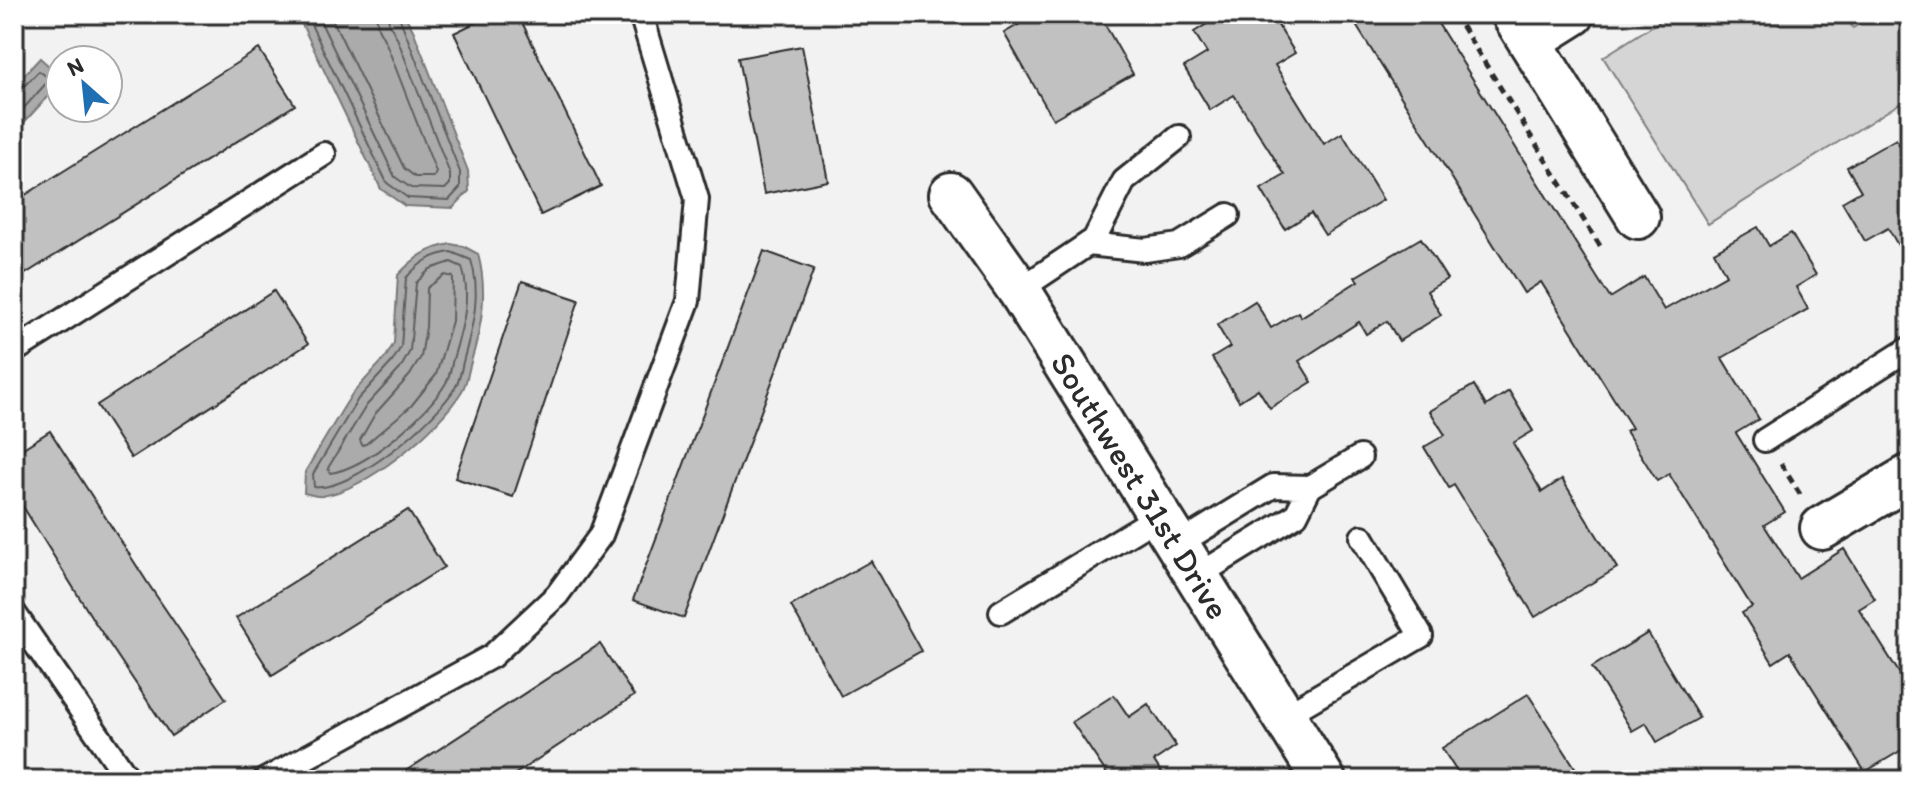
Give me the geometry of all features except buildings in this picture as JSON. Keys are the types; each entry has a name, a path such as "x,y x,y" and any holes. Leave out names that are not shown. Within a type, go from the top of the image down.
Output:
{"street":[{"path":"1573,14 1521,28 1638,217"},
{"name":"Southwest 31st Drive","path":"951,194 1019,290 1324,780"},
{"path":"1822,528 1910,476"}],"lane":[{"path":"265,780 492,656 557,595 601,535 688,301 697,199 641,14"},
{"path":"1019,290 1094,240 1124,181 1179,137"},
{"path":"14,351 324,154"},
{"path":"1088,244 1145,250 1179,245 1228,215"},
{"path":"1765,440 1910,348"},
{"path":"1001,612 1178,546 1296,515 1310,487 1360,457"},
{"path":"1178,546 1273,486 1310,487"},
{"path":"1284,716 1421,636 1362,537"},
{"path":"14,613 129,780"}],"path":[{"path":"1454,14 1602,249"},
{"path":"1765,440 1822,528"}],"shaded area":[{"path":"1671,14 1844,14 1853,28 1876,14 1910,14 1910,97 1708,224 1603,57"}],"water":[{"path":"297,14 404,14 468,171 469,191 453,208 405,206 381,189"},
{"path":"40,58 44,62 44,101 19,128 14,123 14,86"},
{"path":"451,244 478,254 483,282 481,322 462,391 419,440 380,470 340,491 320,496 304,493 305,472 342,410 394,343 398,275 422,255"}]}
